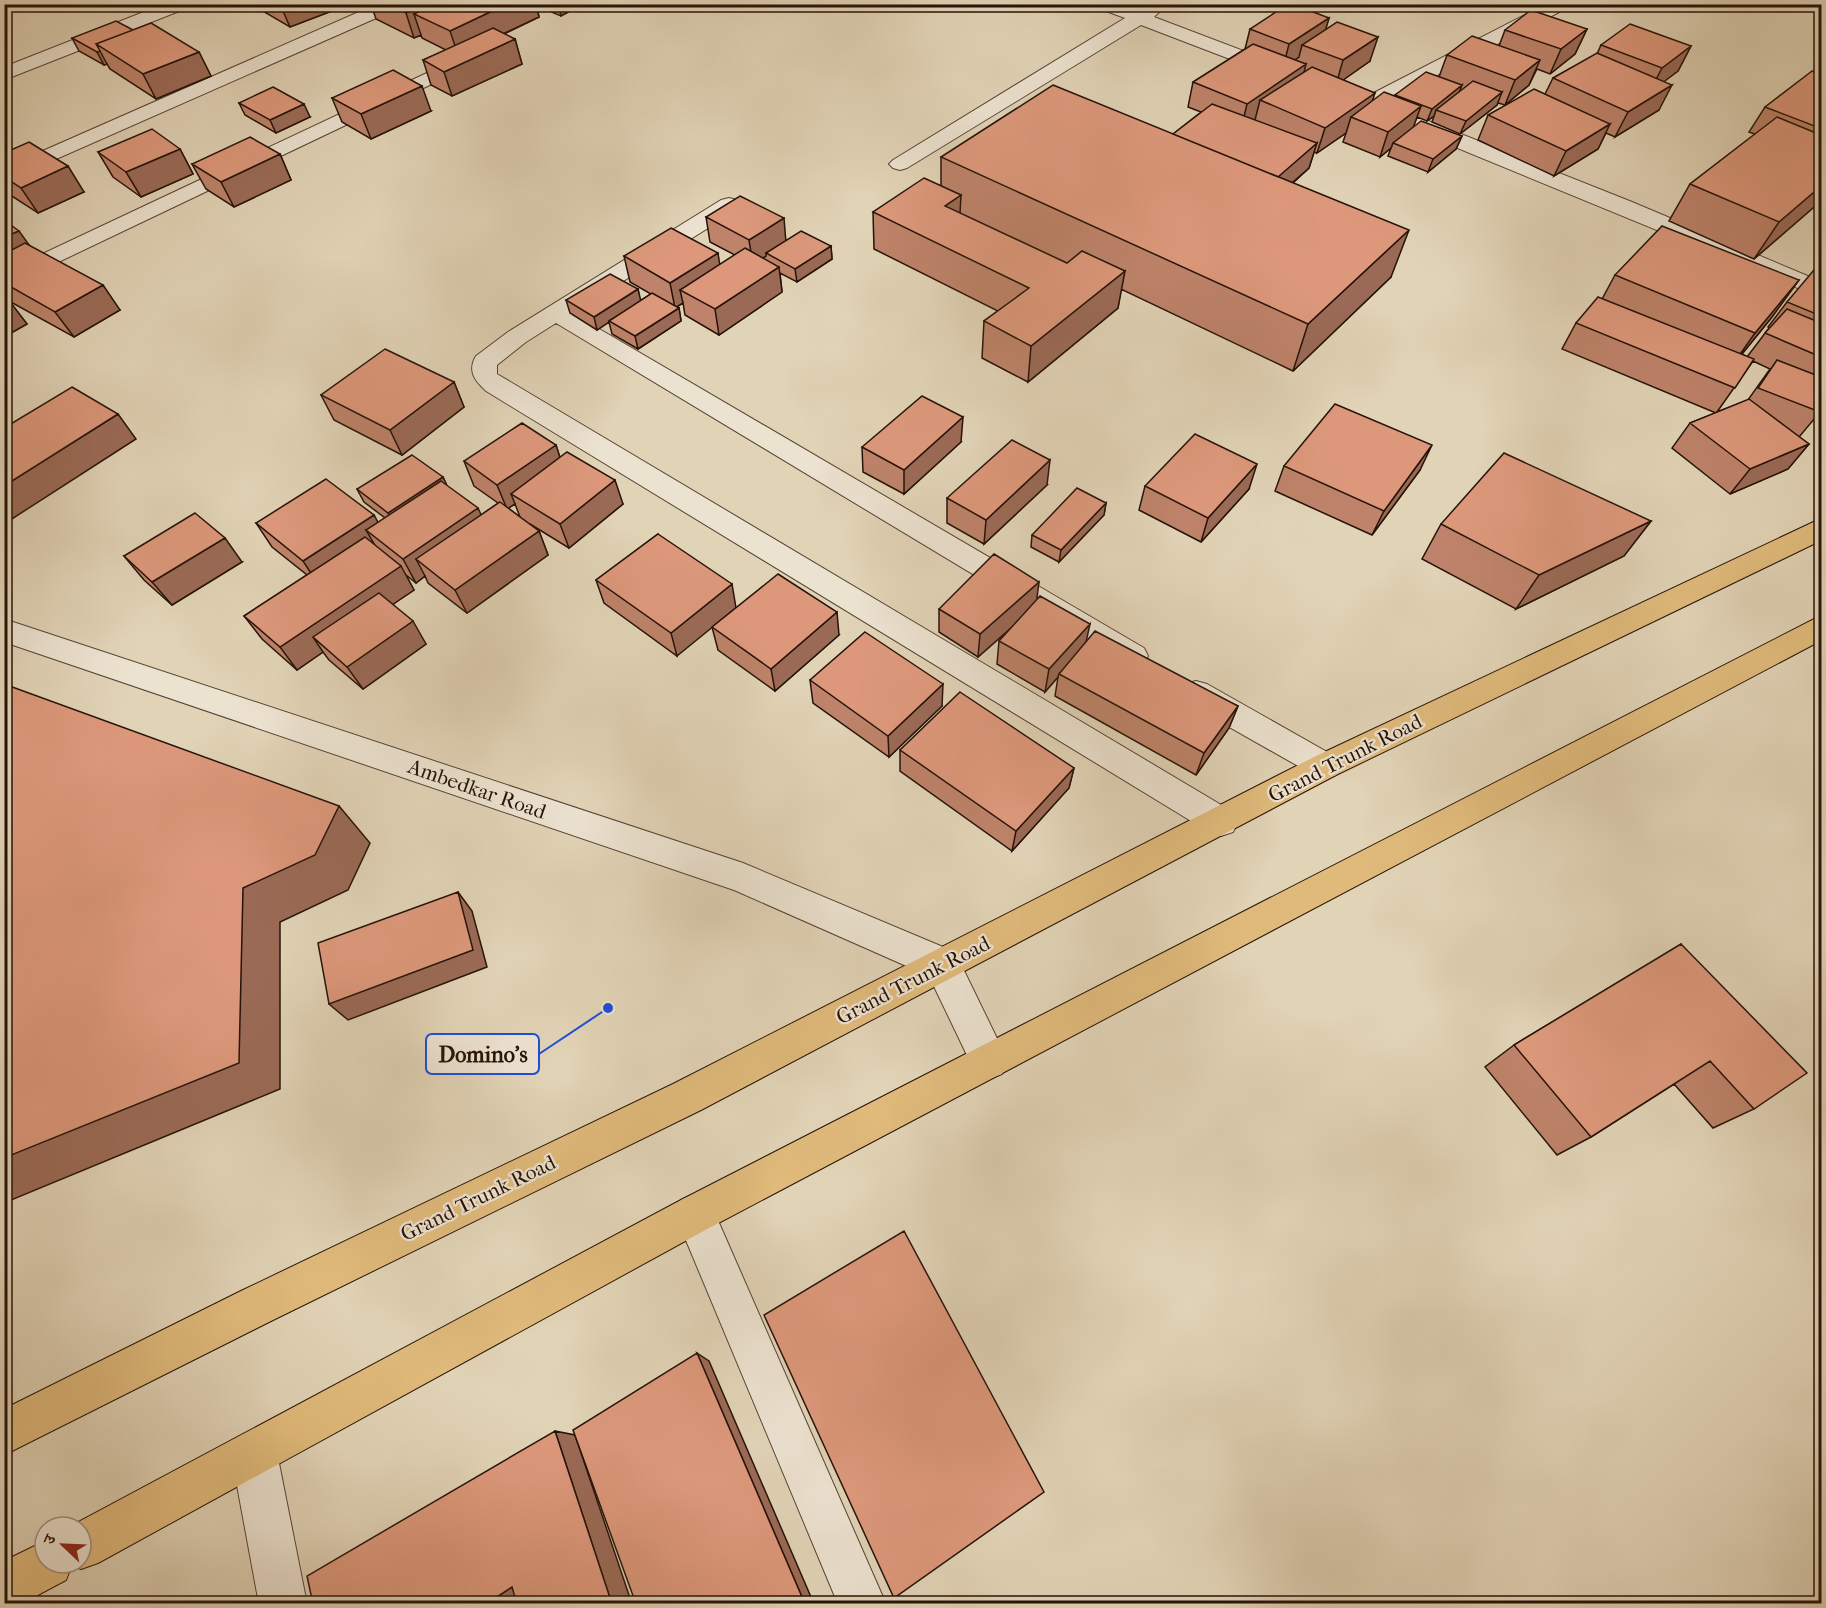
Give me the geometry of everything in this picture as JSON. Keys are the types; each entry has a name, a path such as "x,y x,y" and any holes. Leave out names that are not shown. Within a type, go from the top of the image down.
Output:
{"highway":[{"name":"Grand Trunk Road","path":"4,1433 256,1306 687,1097 1221,822 1324,766 1821,528"},
{"path":"93,1540 695,1214 1821,626"},
{"path":"4,1587 33,1572"}],"street":[{"path":"4,74 181,4"},
{"path":"4,176 393,4"},
{"path":"1104,4 1291,76"},
{"path":"900,164 1161,4"},
{"path":"1367,104 1561,4"},
{"path":"135,23 154,33"},
{"path":"211,65 231,76"},
{"path":"4,281 429,78"},
{"path":"1345,96 1624,207 1821,291"},
{"path":"729,205 517,337 485,362 485,376 495,385 1221,822"},
{"path":"557,314 1162,673 1324,766"},
{"name":"Ambedkar Road","path":"4,630 743,878 942,964"},
{"path":"942,964 989,1061"},
{"path":"695,1214 862,1604"},
{"path":"254,1453 283,1604"}],"building":[{"path":"388,4 426,4 406,13"},
{"path":"434,4 507,4 450,31 414,14"},
{"path":"1288,4 1329,18 1289,44 1250,29"},
{"path":"1531,10 1587,29 1561,49 1505,30"},
{"path":"116,21 133,30 96,44 100,51 97,52 72,38"},
{"path":"1337,22 1378,37 1343,60 1302,45"},
{"path":"151,23 199,52 143,74 96,44"},
{"path":"1630,24 1691,46 1662,68 1601,45"},
{"path":"493,28 515,39 444,72 423,60"},
{"path":"1472,36 1540,60 1515,80 1447,55"},
{"path":"1253,44 1306,64 1247,104 1193,82"},
{"path":"1597,53 1672,85 1628,112 1553,78"},
{"path":"1312,67 1375,93 1325,128 1260,100"},
{"path":"393,70 422,86 361,114 332,98"},
{"path":"1812,71 1821,75 1821,124 1817,127 1765,107"},
{"path":"1426,72 1462,85 1432,109 1395,95"},
{"path":"1473,81 1502,92 1466,121 1436,110"},
{"path":"1053,85 1409,230 1308,324 941,157"},
{"path":"273,87 304,104 270,120 239,103"},
{"path":"1534,89 1610,124 1566,151 1488,115"},
{"path":"1384,92 1421,106 1388,132 1351,117"},
{"path":"1212,104 1317,143 1278,177 1173,134"},
{"path":"1777,117 1821,135 1821,186 1779,222 1690,184"},
{"path":"1421,121 1462,136 1433,159 1393,143"},
{"path":"152,129 180,149 126,172 98,152"},
{"path":"250,137 280,154 221,182 192,164"},
{"path":"29,142 68,166 21,188 4,177 4,153"},
{"path":"924,178 961,195 945,206 1067,263 1082,251 1125,271 1031,346 984,321 1029,288 873,212"},
{"path":"740,196 784,218 749,240 706,217"},
{"path":"4,220 19,231 4,237"},
{"path":"1662,226 1799,280 1755,333 1615,275"},
{"path":"671,228 718,253 670,283 624,256"},
{"path":"801,231 831,246 795,269 766,253"},
{"path":"25,243 103,285 55,312 4,283 4,254"},
{"path":"745,248 779,267 715,309 680,290"},
{"path":"1814,270 1821,273 1821,316 1787,302"},
{"path":"610,274 638,289 594,317 566,300"},
{"path":"652,293 679,308 635,336 609,321"},
{"path":"1598,297 1754,359 1735,388 1576,323"},
{"path":"1787,309 1821,323 1821,357 1765,333"},
{"path":"385,349 454,382 390,430 321,395"},
{"path":"1777,360 1821,377 1820,412 1758,388"},
{"path":"72,387 118,414 4,486 4,428"},
{"path":"922,396 963,417 904,470 862,447"},
{"path":"1749,399 1809,444 1750,469 1690,423"},
{"path":"1335,404 1432,445 1384,511 1284,466"},
{"path":"522,423 556,445 497,485 464,461"},
{"path":"1195,434 1257,464 1208,518 1145,486"},
{"path":"1012,440 1050,460 986,520 947,498"},
{"path":"567,452 615,480 560,524 511,494"},
{"path":"1504,453 1651,521 1539,575 1441,524"},
{"path":"412,455 443,477 388,513 357,489"},
{"path":"326,479 374,515 303,561 256,523"},
{"path":"441,481 478,508 403,559 366,530"},
{"path":"1077,488 1106,503 1061,550 1032,535"},
{"path":"500,502 539,531 455,590 416,559"},
{"path":"195,513 225,538 152,582 124,556"},
{"path":"658,534 732,584 671,633 596,580"},
{"path":"365,537 401,566 280,647 244,616"},
{"path":"994,554 1039,582 980,634 939,609"},
{"path":"778,574 837,612 771,669 712,627"},
{"path":"379,593 413,621 347,667 313,637"},
{"path":"1040,596 1090,624 1049,669 999,641"},
{"path":"1095,631 1238,706 1204,753 1059,674"},
{"path":"865,632 943,684 888,736 810,680"},
{"path":"4,684 339,806 315,855 243,888 239,1063 4,1158"},
{"path":"960,692 1074,768 1016,831 900,750"},
{"path":"458,892 473,950 329,1004 318,943"},
{"path":"1681,944 1807,1073 1754,1109 1710,1061 1591,1137 1514,1045"},
{"path":"904,1231 1044,1492 894,1598 764,1315"},
{"path":"697,1353 805,1604 636,1604 573,1430"},
{"path":"555,1431 612,1604 517,1604 512,1587 486,1604 313,1604 307,1576"}],"place":[{"name":"Domino's","path":"608,1008"}]}
